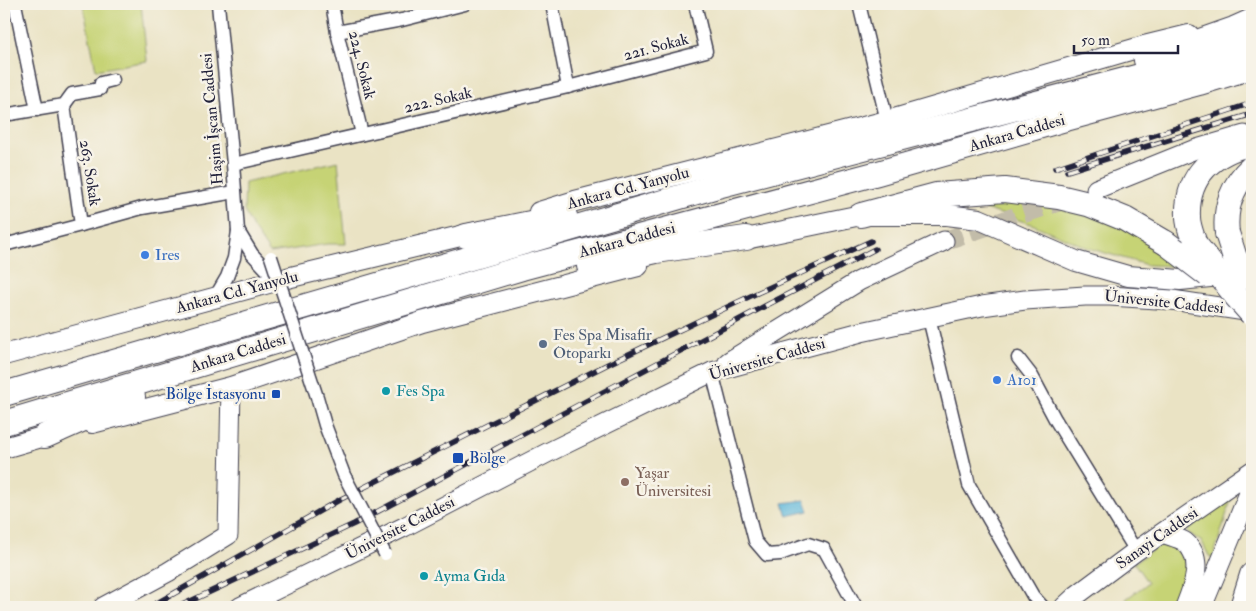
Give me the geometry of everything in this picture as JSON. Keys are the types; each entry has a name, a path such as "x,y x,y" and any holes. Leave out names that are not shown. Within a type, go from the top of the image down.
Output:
{"highway":[{"path":"986,117 1234,30 1252,20"},
{"name":"Ankara Caddesi","path":"4,394 714,187 1201,60 1252,44"},
{"name":"Ankara Caddesi","path":"4,423 522,268 868,176 1062,120 1199,84 1252,67"},
{"path":"1230,302 1195,244 1188,219 1188,202 1198,175 1222,154 1252,143"},
{"path":"1252,167 1242,176 1233,189 1226,223 1234,258 1252,279"},
{"path":"466,236 714,187"},
{"path":"861,215 936,195 1005,190 1060,197 1088,204 1125,219 1166,243 1230,302 1252,313"},
{"path":"368,313 434,303 656,251 746,238"},
{"path":"46,436 140,394 285,338"},
{"path":"1242,607 1252,575"}],"main road":[{"name":"Ankara Cd. Yanyolu","path":"4,355 287,278 466,236 575,201 887,121 1144,46 1252,20"},
{"path":"1096,189 1193,150 1252,133"},
{"path":"4,448 231,387 422,322 746,238 861,215 946,215 979,219 1076,261 1128,276 1180,280 1252,273"},
{"path":"712,372 859,281 944,241"},
{"name":"Üniversite Caddesi","path":"240,607 712,372 861,332 1008,302 1085,296 1230,302 1252,320"},
{"path":"103,607 168,572 228,535 231,387"},
{"name":"Sanayi Caddesi","path":"1064,607 1136,551 1252,471"},
{"path":"1202,607 1252,486"},
{"path":"1163,533 1184,542 1194,555 1196,566 1194,584 1185,607"}],"street":[{"path":"15,4 37,110"},
{"name":"Haşim İşcan Caddesi","path":"218,4 234,164 238,231"},
{"name":"224. Sokak","path":"332,4 362,134"},
{"path":"337,32 402,20 465,4"},
{"path":"552,4 568,87"},
{"name":"221. Sokak","path":"568,87 706,51 695,4"},
{"path":"859,4 887,121"},
{"path":"4,115 64,105 72,94 100,89 101,82 113,80"},
{"name":"222. Sokak","path":"234,164 568,87"},
{"name":"263. Sokak","path":"4,245 82,225 64,105"},
{"path":"82,225 142,208 235,192"},
{"path":"238,231 252,254 266,269 287,278"},
{"path":"214,298 227,277 234,258 238,231"},
{"path":"271,257 328,433 344,475 385,554"},
{"path":"929,318 969,485 1033,596 1043,607"},
{"path":"1018,358 1032,376 1136,551"},
{"path":"712,372 755,541 767,555 780,554 808,544 824,549 856,607"}],"green space":[{"path":"83,4 141,4 147,61 96,70"},
{"path":"338,161 346,244 327,244 270,253 244,211 245,183"},
{"path":"944,198 1059,200 1156,240 1175,266 1147,265 1088,248 1034,225 982,208 946,205"},
{"path":"1233,493 1213,558 1209,556 1202,542 1186,531"},
{"path":"1160,545 1172,548 1180,553 1184,560 1183,577 1173,607 1132,607 1126,599 1148,583 1134,563"}],"water":[{"path":"805,500 809,511 787,516 783,503"}],"tunnel":[{"path":"944,241 1067,199"}],"railway":[{"path":"1055,168 1252,103"},
{"path":"1067,171 1252,114"},
{"path":"150,607 341,499 608,364 871,241"},
{"path":"178,607 354,524 875,249"}],"place":[{"name":"Ires","path":"145,255"},
{"name":"Fes Spa Misafir Otoparkı","path":"543,344"},
{"name":"A101","path":"997,380"},
{"name":"Fes Spa","path":"386,391"},
{"name":"Bölge İstasyonu","path":"276,394"},
{"name":"Bölge","path":"458,458"},
{"name":"Yaşar Üniversitesi","path":"625,482"},
{"name":"Ayma Gıda","path":"424,576"}]}
